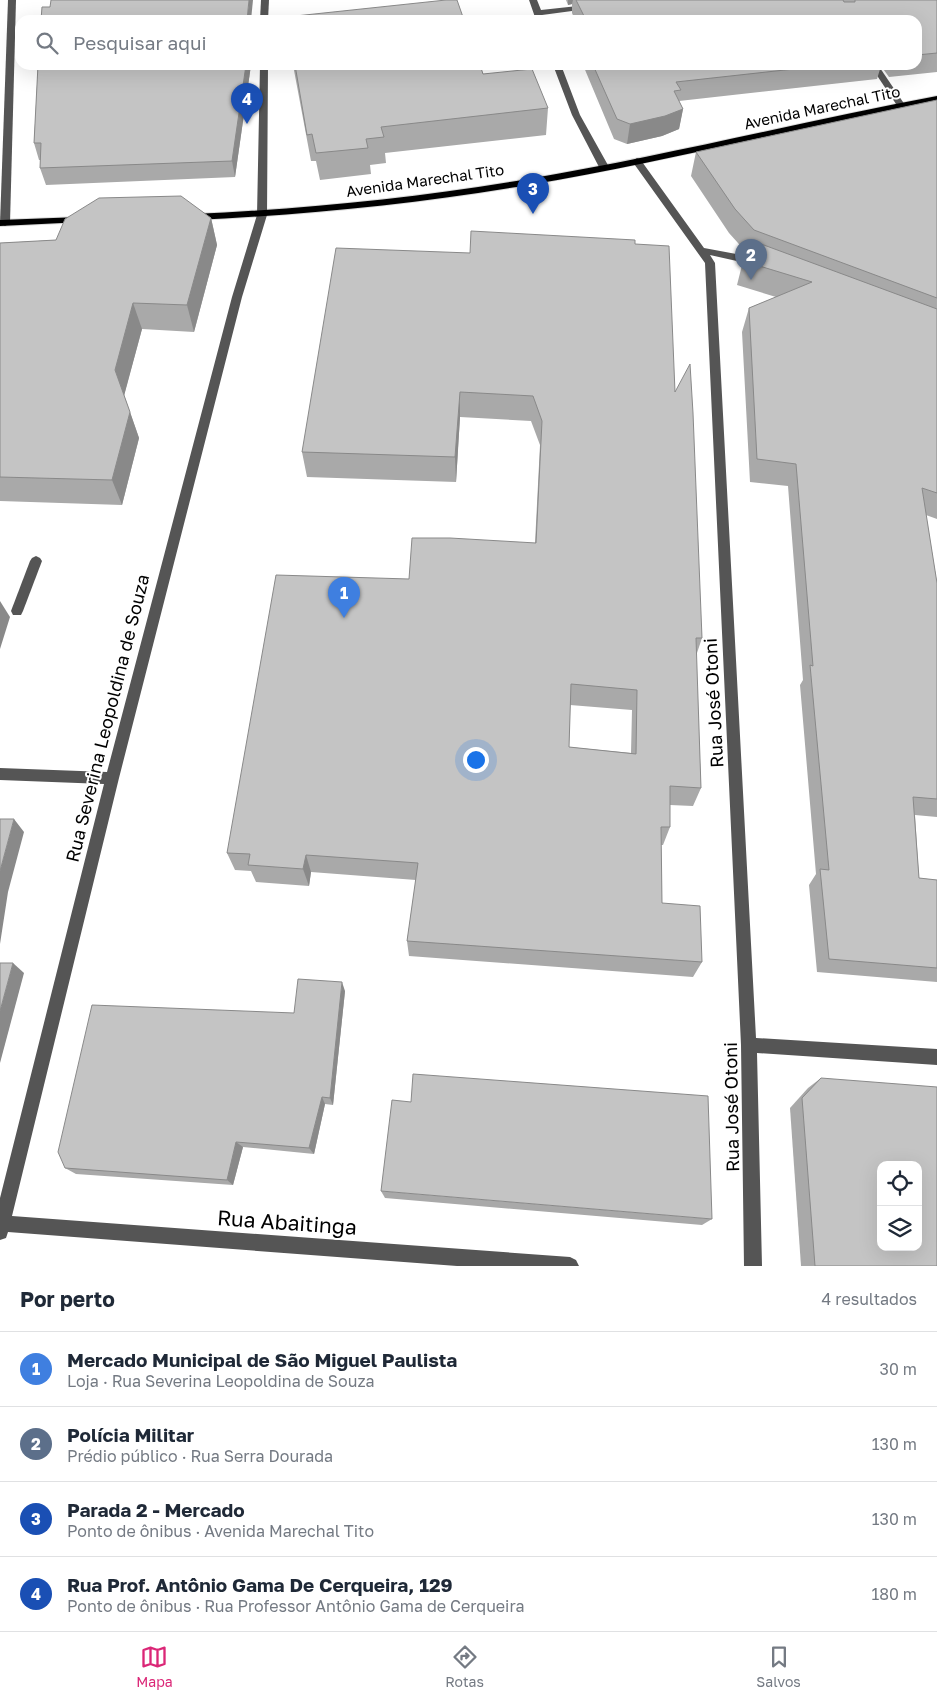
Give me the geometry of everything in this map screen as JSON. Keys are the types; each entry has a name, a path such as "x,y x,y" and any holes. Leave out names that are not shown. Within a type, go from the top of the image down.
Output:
{"main road":[{"name":"Avenida Marechal Tito","path":"183,217 262,215 466,192 637,161 937,99"},
{"path":"3,223 94,220"}],"street":[{"path":"3,223 12,0"},
{"path":"264,15 265,0"},
{"path":"533,0 539,15"},
{"path":"544,15 594,6"},
{"name":"Rua Severina Leopoldina de Souza","path":"1,1226 112,778 237,297 262,215 264,70"},
{"path":"559,70 576,115 604,167"},
{"path":"877,70 901,105"},
{"name":"Rua José Otoni","path":"637,161 710,263 749,1045 754,1266"},
{"path":"703,251 747,259 766,266"},
{"path":"17,611 36,561"},
{"path":"0,774 112,778"},
{"path":"749,1045 937,1057"},
{"name":"Rua Abaitinga","path":"1,1226 570,1266"}],"building":[{"path":"51,0 249,0 248,15 41,15 42,7 50,7"},
{"path":"457,0 462,15 305,15"},
{"path":"576,0 843,0 844,2 855,2 855,0 937,0 937,53 922,54 922,15 584,15"},
{"path":"38,70 245,70 232,161 40,168 41,143 34,143"},
{"path":"296,70 482,70 483,74 532,70 548,108 381,127 384,137 366,139 368,148 316,153 312,134 307,135"},
{"path":"595,70 785,70 676,82 681,90 674,91 683,109 665,116 630,124 617,119"},
{"path":"937,100 937,298 754,230 735,209 696,152"},
{"path":"181,196 211,218 187,305 133,303 115,370 130,412 112,480 0,477 0,243 56,240 65,219 99,198"},
{"path":"471,231 635,240 635,244 669,246 675,392 690,364 693,413 702,638 696,638 701,788 670,786 670,827 661,827 662,903 700,906 702,962 407,941 418,863 306,855 303,869 248,865 250,854 227,853 276,575 409,579 412,538 450,538 536,543 542,421 533,396 460,392 455,457 302,452 336,248 470,253","holes":["571,684 637,690 636,754 569,747"]},
{"path":"753,241 937,309 937,493 922,488 937,583 937,799 913,797 919,878 937,880 937,968 829,959 820,869 829,870 810,665 813,666 796,464 757,459 749,308 812,282 743,261"},
{"path":"0,819 14,819 0,871"},
{"path":"0,963 13,963 0,1011"},
{"path":"298,979 342,982 330,1098 322,1097 309,1148 236,1142 227,1180 65,1168 58,1152 92,1005 294,1013"},
{"path":"413,1074 708,1096 712,1219 381,1191 392,1100 411,1102"},
{"path":"821,1078 937,1087 937,1266 815,1266 802,1098"}],"place":[{"name":"Rua Prof. Antônio Gama De Cerqueira, 129","path":"247,124"},
{"name":"Parada 2 - Mercado","path":"533,214"},
{"name":"Polícia Militar","path":"751,280"},
{"name":"Mercado Municipal de São Miguel Paulista","path":"344,618"}]}
